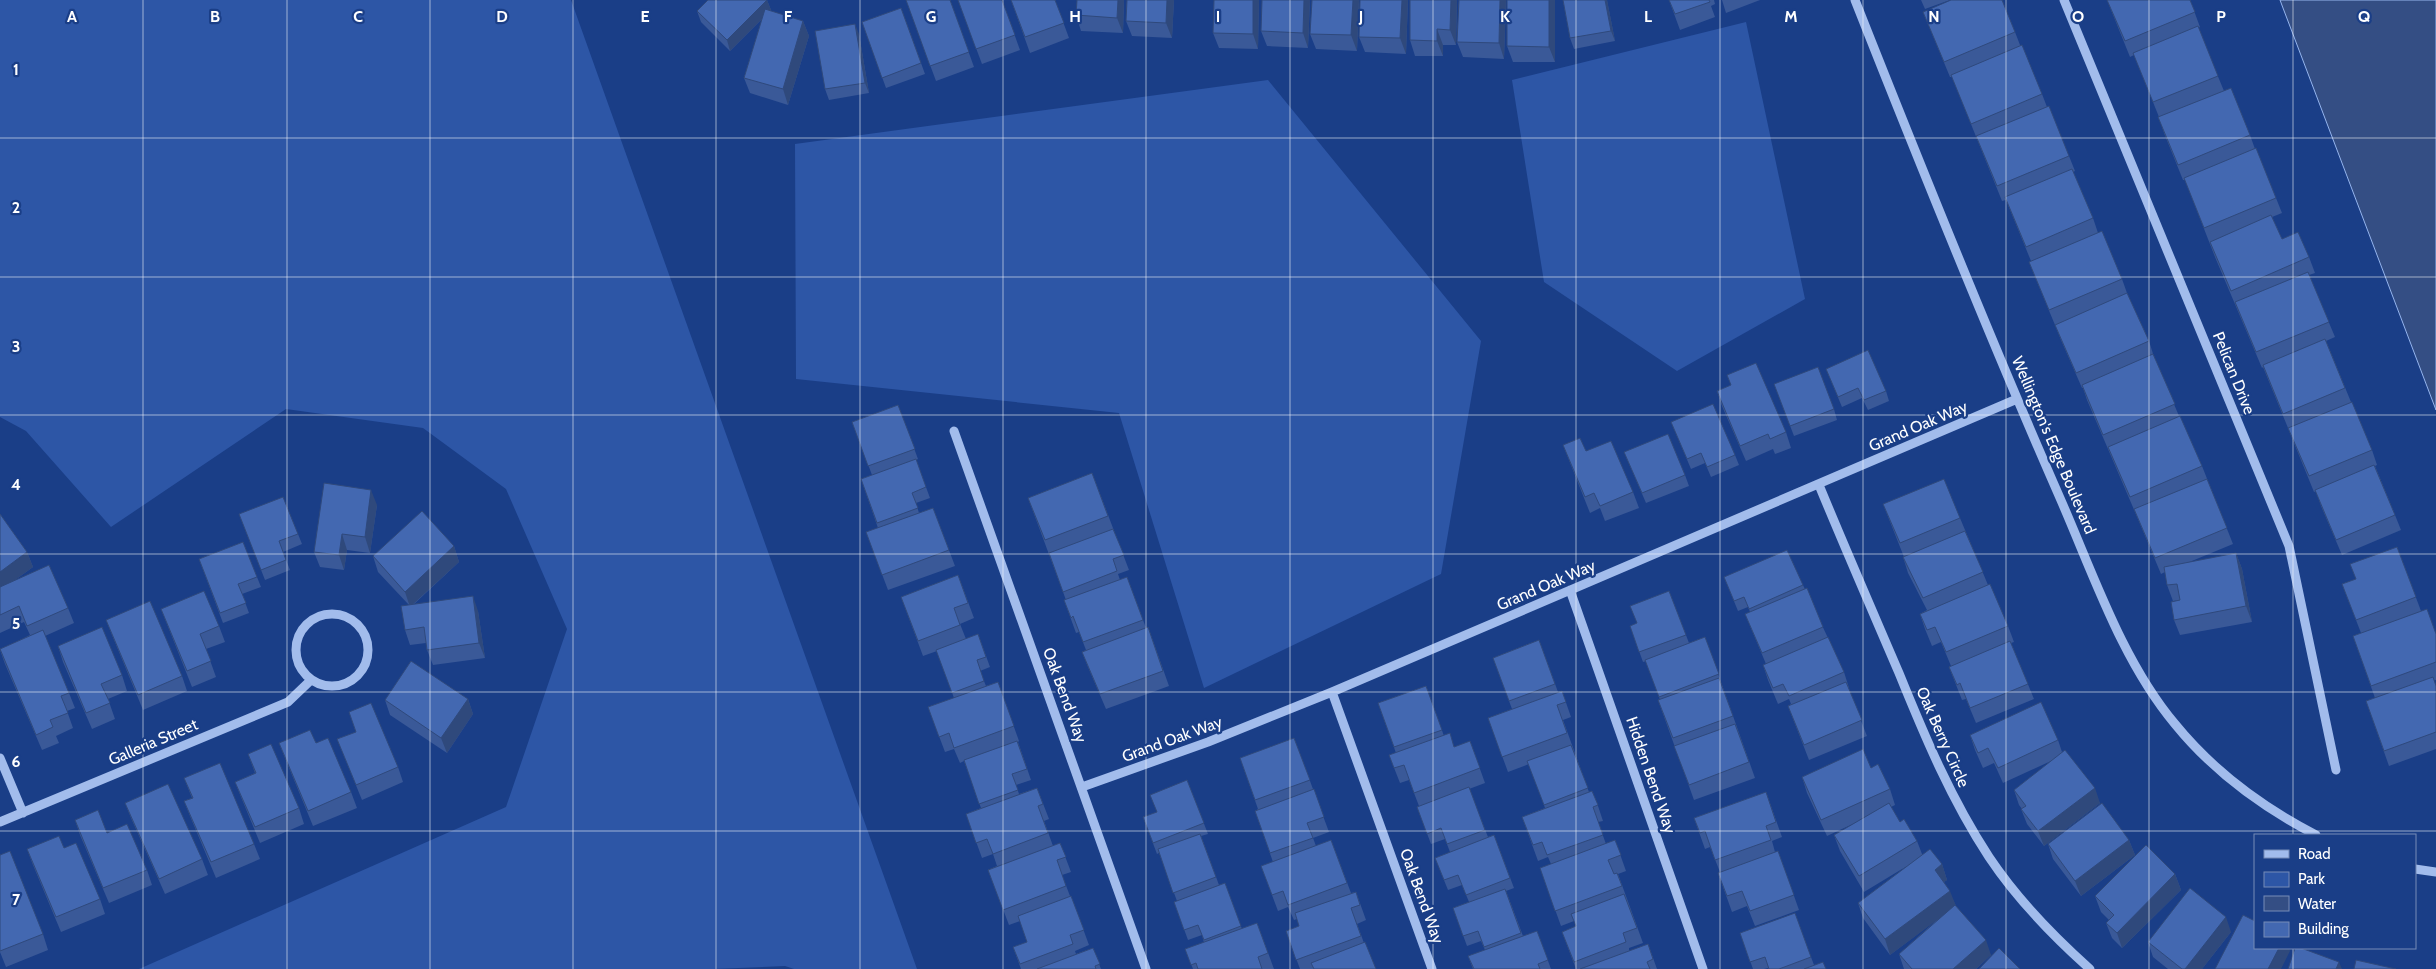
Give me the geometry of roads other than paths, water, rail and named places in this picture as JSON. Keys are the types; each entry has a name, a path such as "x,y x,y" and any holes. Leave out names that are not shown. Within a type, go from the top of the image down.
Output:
{"street":[{"name":"Wellington's Edge Boulevard","path":"1855,0 2017,399 2132,662 2174,724 2209,762 2248,794 2284,818 2314,834"},
{"name":"Pelican Drive","path":"2064,0 2289,546 2336,770"},
{"name":"Grand Oak Way","path":"1082,787 1208,742 1332,692 2017,399"},
{"name":"Oak Bend Way","path":"954,431 1146,969"},
{"name":"Oak Berry Circle","path":"1819,485 1935,760 1958,806 1990,858 2028,907 2090,969"},
{"name":"Hidden Bend Way","path":"1570,590 1703,969"},
{"path":"326,613 340,614 353,619 363,630 368,644 368,658 362,671 352,681 339,686 324,686 311,680 301,670 296,656 296,642 302,629 312,619 326,613"},
{"name":"Galleria Street","path":"0,822 288,702 311,680"},
{"name":"Oak Bend Way","path":"1332,692 1432,969"},
{"path":"0,758 22,813"},
{"path":"2416,869 2436,872"}],"water":[{"path":"2280,0 2436,0 2436,410 2283,8"}]}
